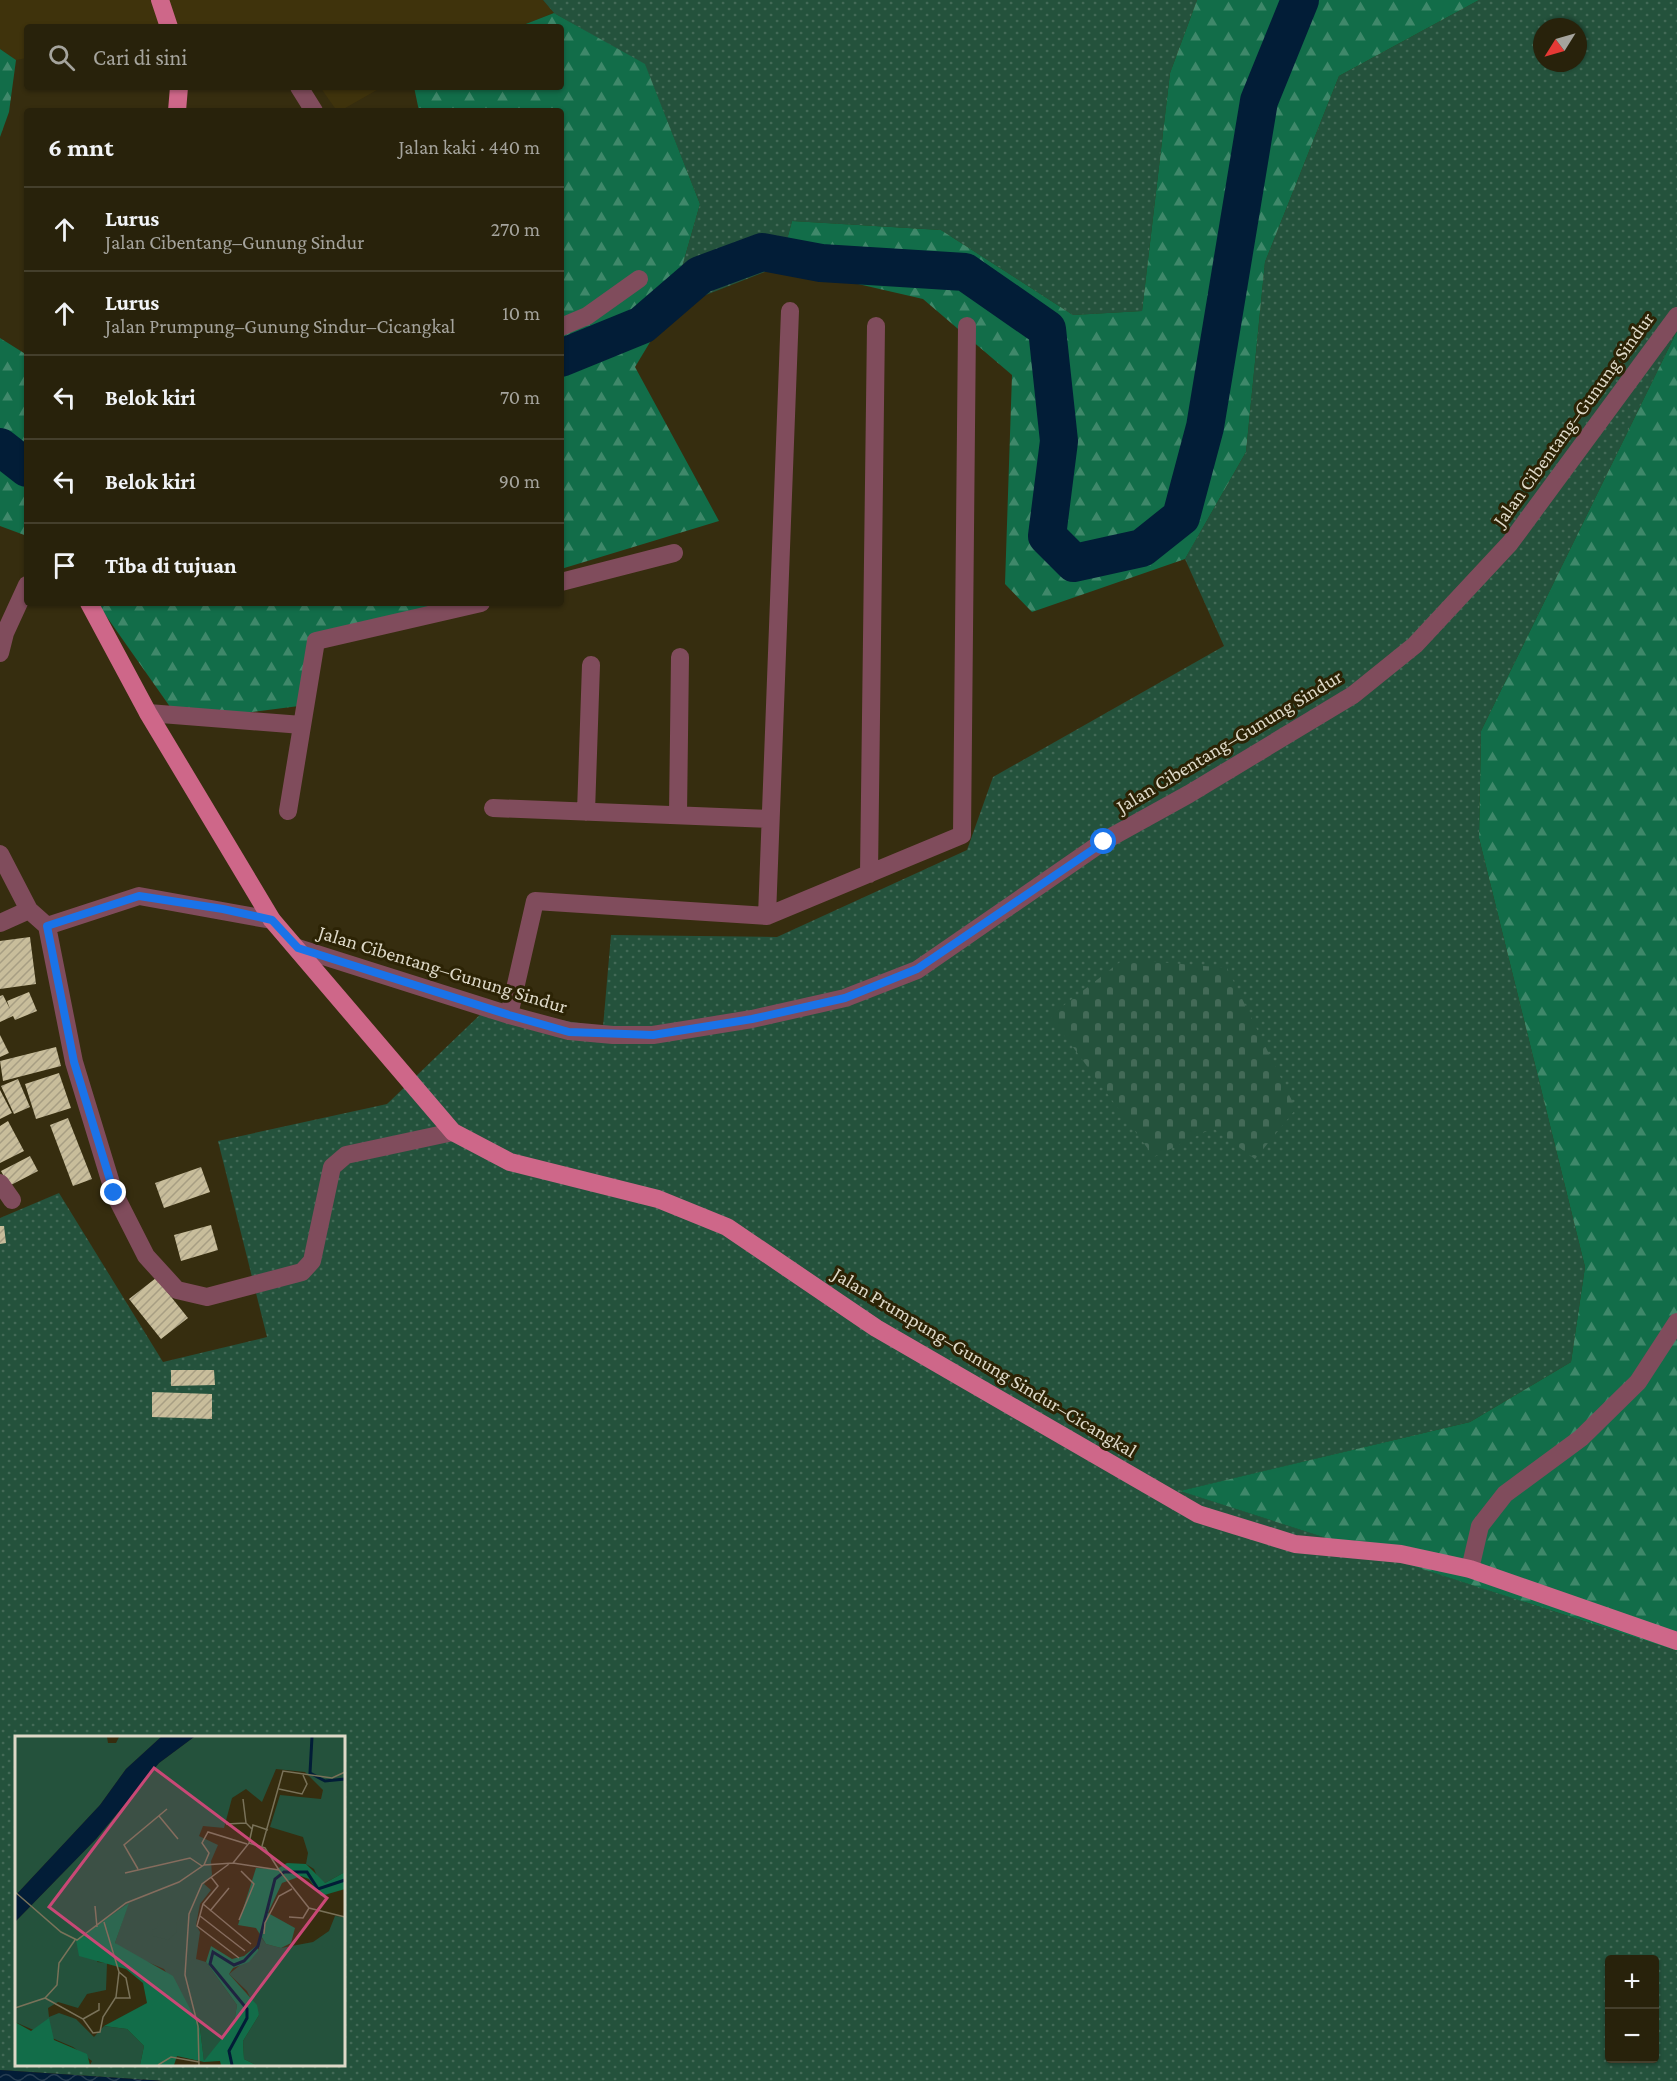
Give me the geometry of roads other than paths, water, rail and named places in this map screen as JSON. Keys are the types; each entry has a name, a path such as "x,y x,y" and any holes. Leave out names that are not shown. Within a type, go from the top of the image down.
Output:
{"main road":[{"path":"160,0 168,24"},
{"path":"177,108 179,90"},
{"name":"Jalan Prumpung–Gunung Sindur–Cicangkal","path":"91,606 148,713 272,920 453,1132 510,1162 658,1199 727,1227 876,1328 1197,1514 1295,1544 1401,1554 1470,1569 1677,1641"}],"street":[{"path":"301,90 313,108"},
{"path":"564,326 587,316 639,279"},
{"path":"767,916 790,311"},
{"name":"Jalan Cibentang–Gunung Sindur","path":"298,948 569,1032 653,1035 752,1019 845,998 917,969 1104,842 1189,794 1353,694 1415,645 1510,543 1677,316"},
{"path":"869,874 876,326"},
{"path":"509,1015 536,901 767,916 962,836 967,327"},
{"path":"564,581 674,553"},
{"path":"0,653 5,633 24,592"},
{"path":"288,811 316,641 468,606"},
{"path":"678,815 680,657"},
{"path":"586,812 591,665"},
{"path":"148,713 302,724"},
{"path":"493,808 770,819"},
{"path":"0,854 29,910 47,926 74,1062 114,1193 146,1256 177,1290 207,1297 302,1272 312,1261 332,1167 346,1155 453,1132"},
{"path":"47,926 139,896 272,920"},
{"path":"0,923 29,910"},
{"path":"0,1183 12,1200"},
{"path":"1470,1569 1480,1526 1505,1494 1581,1438 1638,1382 1677,1322"}],"water":[{"path":"0,2070 165,2081 0,2081"}],"waterway":[{"path":"564,357 642,325 700,275 762,252 821,263 965,272 1047,329 1059,441 1047,536 1074,563 1142,548 1181,517 1205,427 1259,101 1300,0"},
{"path":"0,447 24,466"}]}
